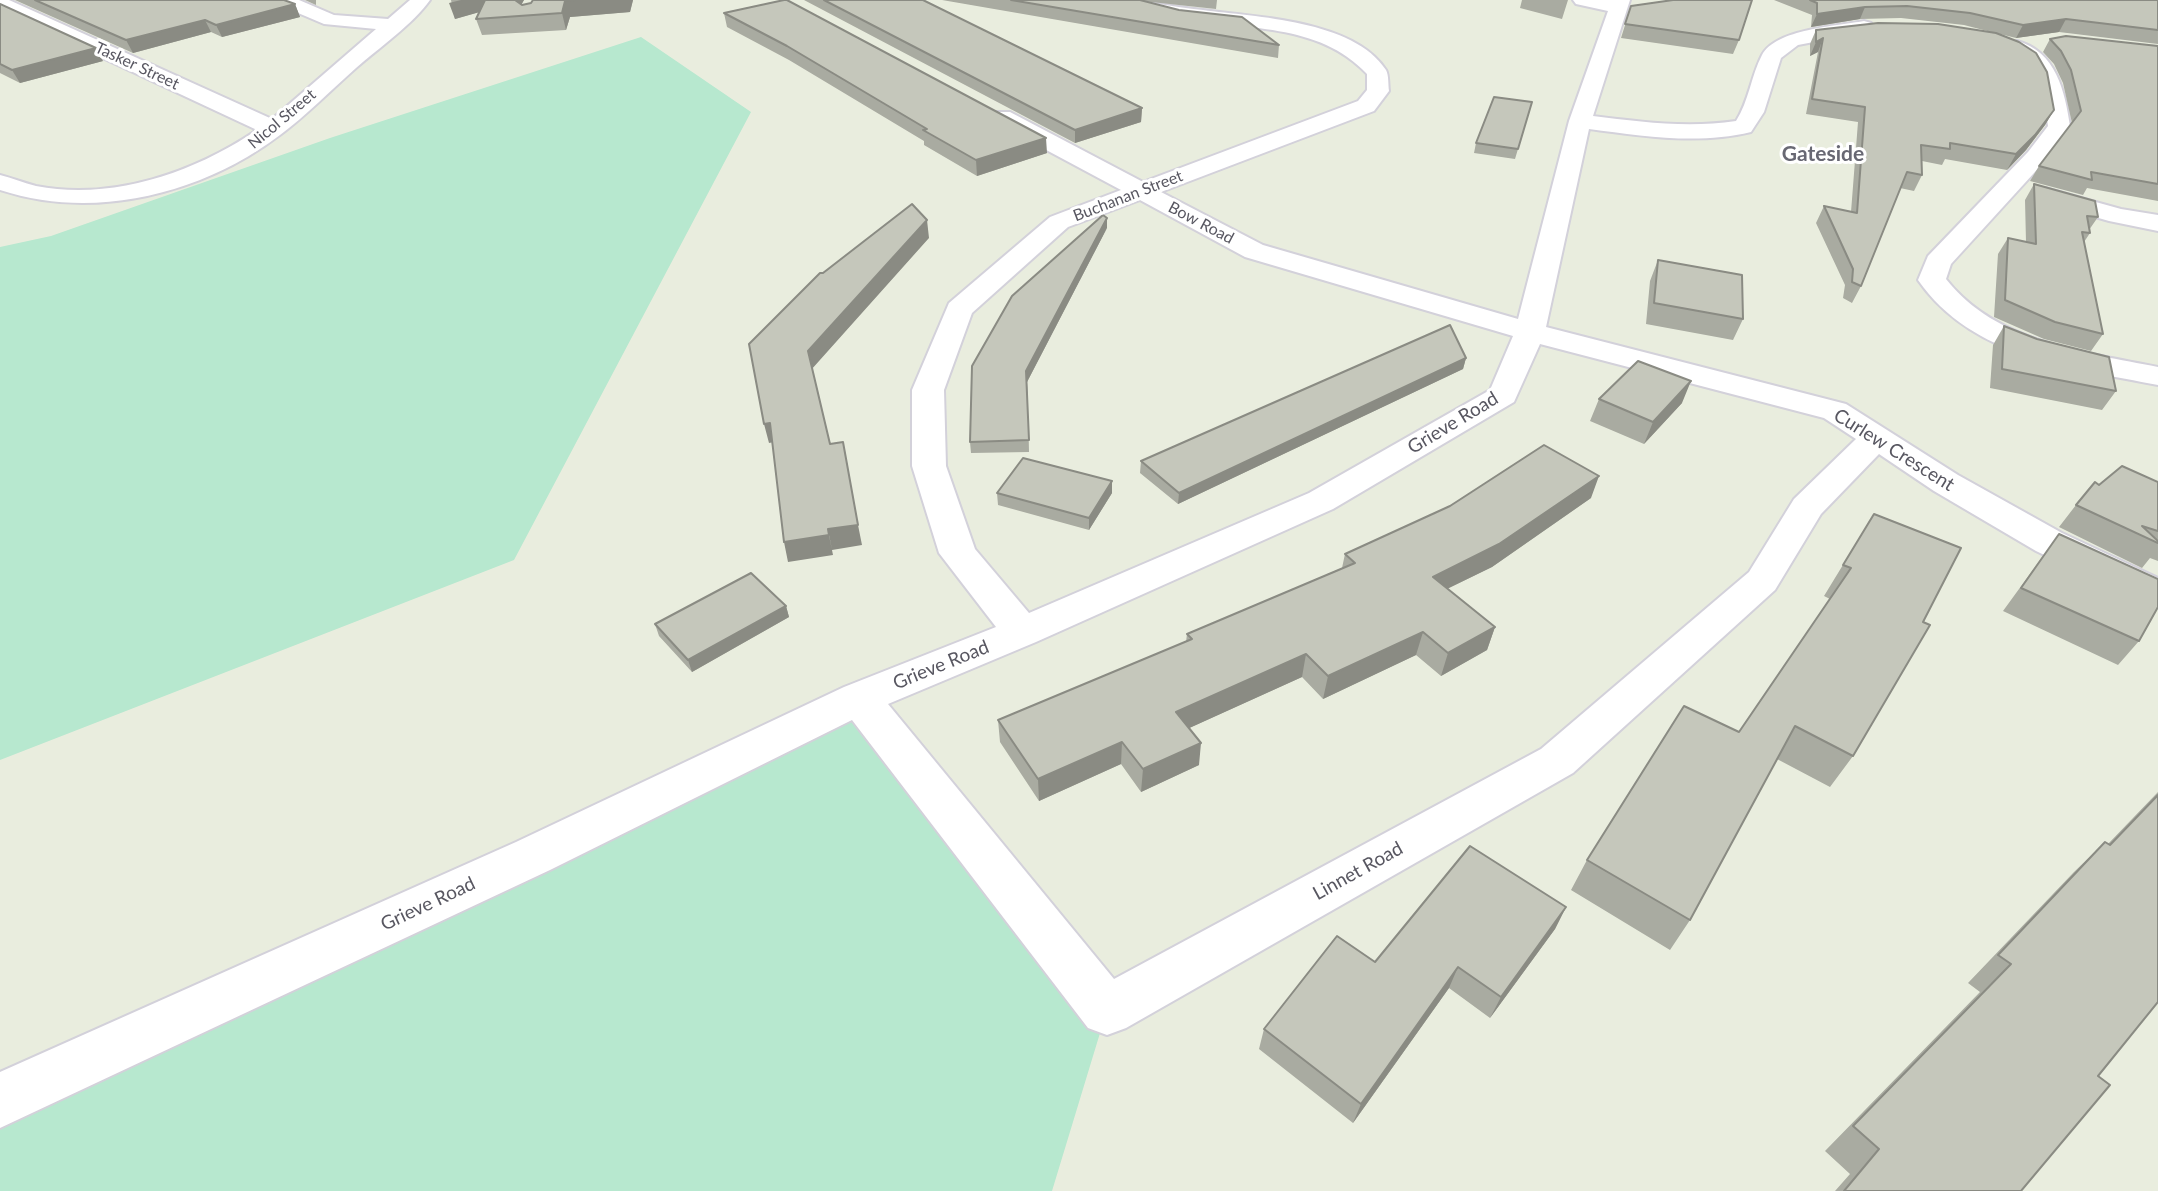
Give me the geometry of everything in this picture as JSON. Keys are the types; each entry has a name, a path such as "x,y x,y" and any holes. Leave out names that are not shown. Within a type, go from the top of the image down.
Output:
{"street":[{"path":"283,0 331,20 391,25"},
{"name":"Nicol Street","path":"0,182 19,190 76,195 107,194 174,181 210,168 248,148 274,129 421,0"},
{"name":"Buchanan Street","path":"1022,632 958,553 929,466 928,390 959,309 1059,222 1366,106 1378,91 1377,73 1361,56 1342,43 1307,30 1178,13 1122,0"},
{"name":"Tasker Street","path":"0,3 274,129"},
{"name":"Grieve Road","path":"0,1100 533,856 859,698 1022,632 1321,501 1503,395 1530,332 1607,3"},
{"path":"1580,121 1664,132 1709,133 1743,127 1753,112 1772,55 1792,40 1881,24"},
{"path":"1992,41 2017,47 2041,63 2055,99 2059,127 2036,158 1938,262 1932,279 1952,304 1986,327 2020,343 2054,354 2158,376"},
{"path":"2017,47 2045,43"},
{"name":"Bow Road","path":"980,105 1254,251 1530,332"},
{"path":"2009,185 2118,216 2158,223"},
{"name":"Curlew Crescent","path":"1530,332 1835,411 1946,483 2049,542 2158,593"},
{"name":"Linnet Road","path":"859,698 1107,1010 1557,761 1762,581 1807,507 1877,437"}],"green space":[{"path":"641,37 751,112 514,560 0,760 0,247 51,236 330,138"},
{"path":"859,698 1107,1010 1052,1191 0,1191 0,1097"}],"building":[{"path":"35,0 284,0 295,4 216,25 205,20 126,40"},
{"path":"485,0 515,0 522,5 533,0 575,0 565,1 562,13 476,19"},
{"path":"784,0 1046,138 976,160 787,46 724,13"},
{"path":"824,0 923,0 1142,108 1075,130"},
{"path":"1011,0 1140,0 1179,10 1242,17 1279,45"},
{"path":"1673,0 1752,0 1739,40 1625,24 1631,6"},
{"path":"1810,0 2158,0 2158,30 2066,19 2023,25 1970,13 1907,6 1865,7 1817,14 1817,3"},
{"path":"0,4 96,48 12,70 0,64"},
{"path":"1878,23 1938,24 1996,33 2019,42 2036,53 2047,72 2054,110 2016,154 1950,143 1950,149 1921,145 1922,175 1907,172 1861,286 1852,282 1853,269 1824,206 1857,213 1865,107 1812,99 1823,38 1816,42 1816,30"},
{"path":"2066,36 2158,46 2158,184 2091,172 2092,180 2039,166 2081,111 2071,70 2061,51 2050,39"},
{"path":"1494,97 1532,102 1518,149 1476,143"},
{"path":"2034,184 2095,201 2098,217 2087,216 2090,233 2082,232 2103,334 2055,322 2005,300 2008,238 2036,244"},
{"path":"912,204 927,220 808,351 830,444 843,442 858,525 828,529 829,535 784,542 770,423 764,424 749,344 820,273"},
{"path":"1103,215 1107,218 1026,371 1029,440 970,442 972,366 1012,296"},
{"path":"1658,260 1742,275 1743,319 1654,303"},
{"path":"1450,325 1466,358 1179,493 1141,461"},
{"path":"2004,326 2037,339 2109,357 2116,391 2002,369"},
{"path":"1638,361 1691,381 1653,422 1599,399"},
{"path":"1544,445 1599,476 1499,544 1433,577 1495,627 1448,653 1423,632 1328,676 1306,654 1176,712 1201,743 1143,769 1122,742 1038,779 998,720 1192,639 1187,634 1355,563 1345,554 1450,506"},
{"path":"1023,458 1112,481 1089,518 997,493"},
{"path":"2122,466 2158,482 2158,531 2142,526 2158,543 2076,505 2095,482 2099,485"},
{"path":"1874,514 1961,548 1923,622 1930,625 1853,756 1795,726 1690,920 1587,860 1684,706 1739,732 1851,568 1843,565"},
{"path":"2059,534 2158,579 2158,607 2139,641 2021,588"},
{"path":"751,573 786,606 688,660 655,624"},
{"path":"2158,795 2158,1002 2098,1076 2110,1085 2021,1191 1844,1191 1879,1149 1853,1126 2011,964 1998,955 2105,842 2110,845"},
{"path":"1470,846 1566,907 1501,997 1458,967 1361,1104 1264,1029 1337,936 1375,962"}],"district":[{"name":"Gateside","path":"1823,154"}]}
